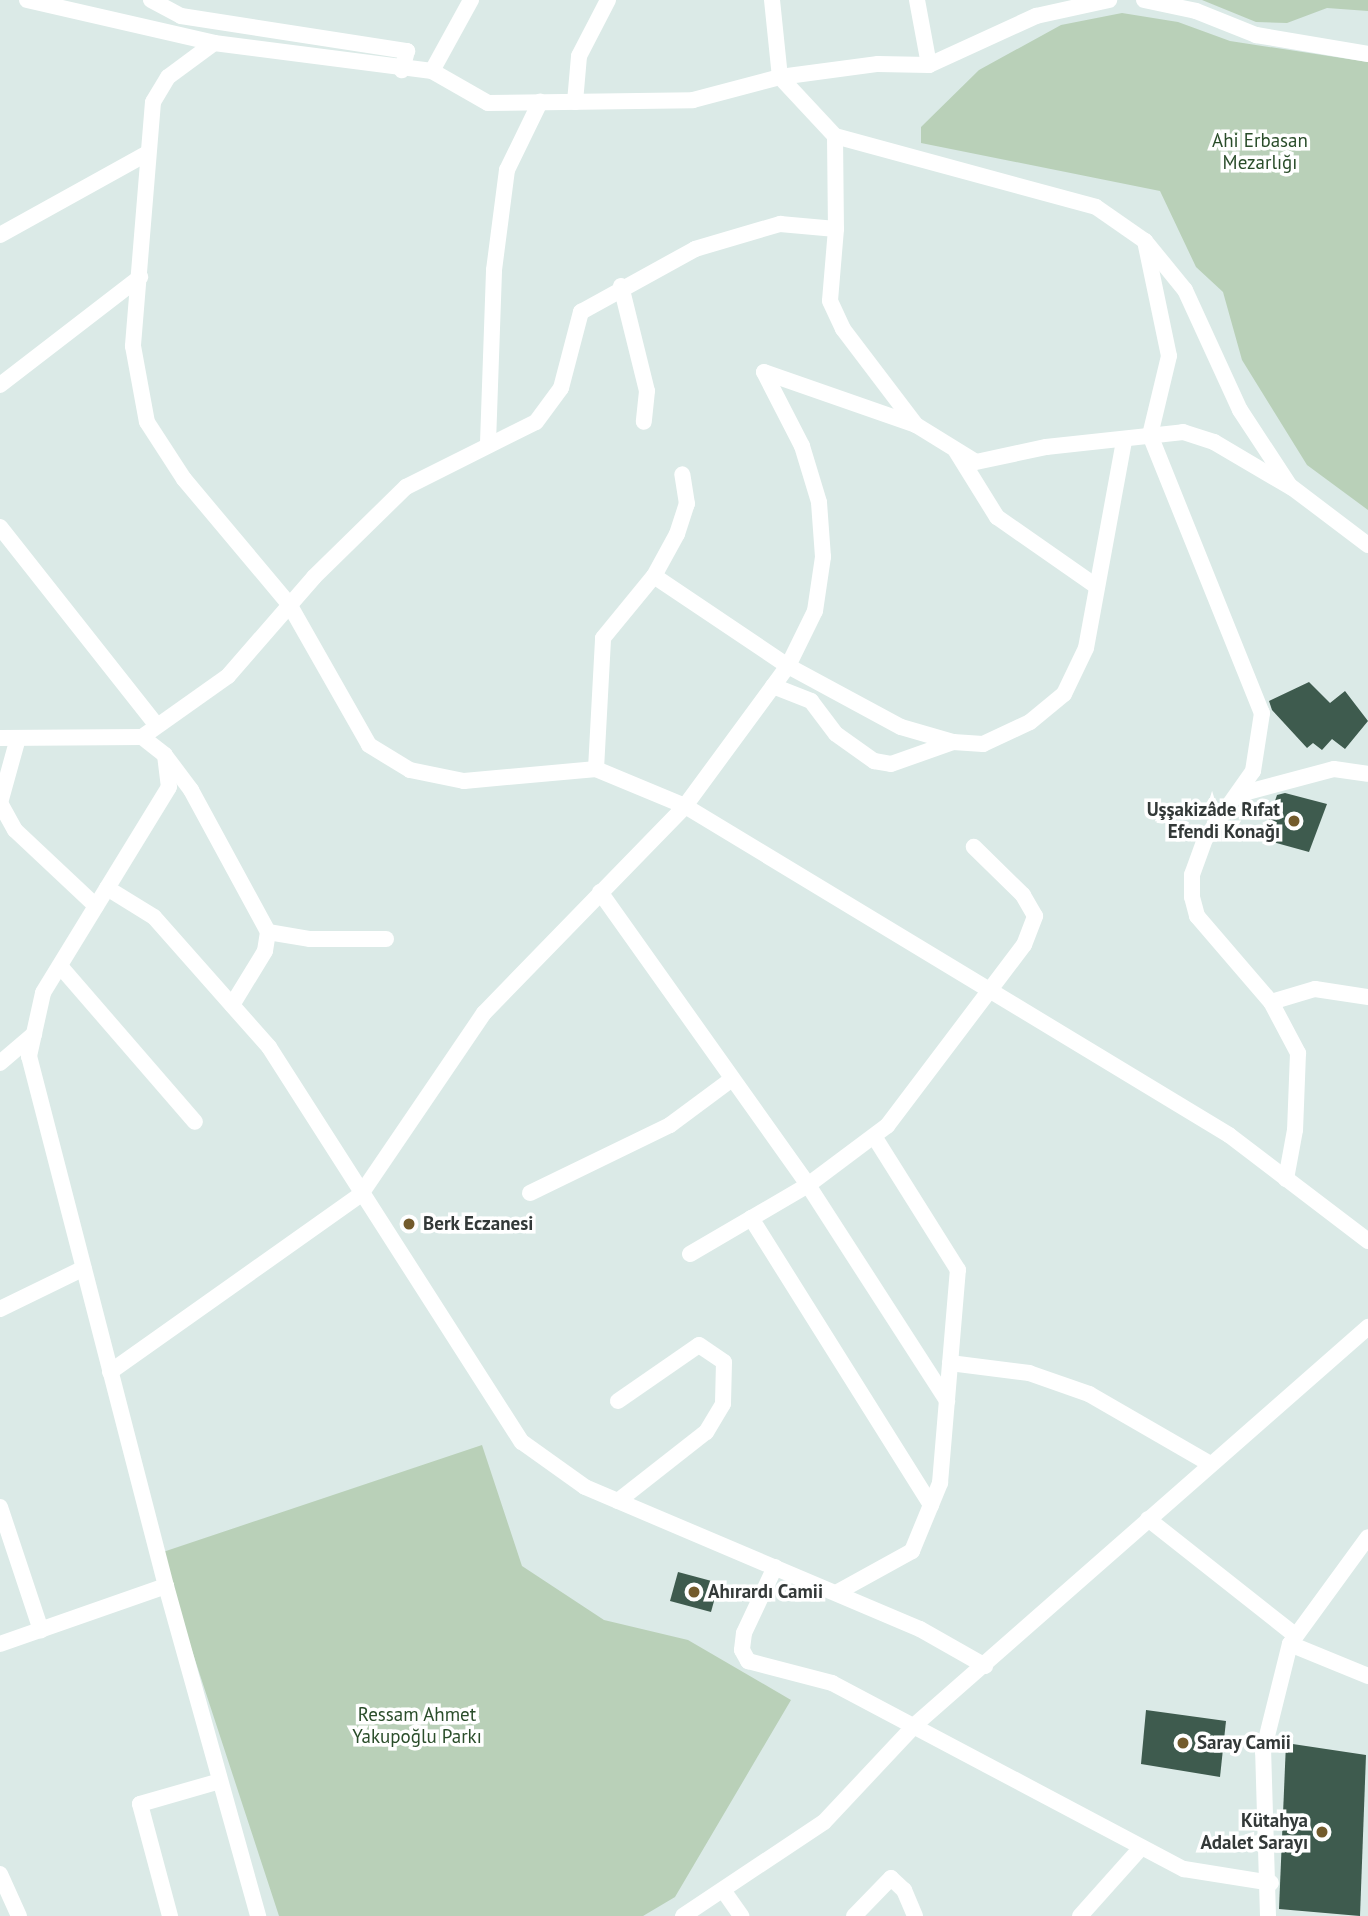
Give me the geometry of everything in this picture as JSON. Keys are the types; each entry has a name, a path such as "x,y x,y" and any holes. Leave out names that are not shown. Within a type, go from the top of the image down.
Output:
{"street":[{"path":"27,0 214,43 402,70 432,71 488,103 693,100 780,77 878,64 929,65 1036,16 1109,0"},
{"path":"151,0 181,16 407,51 402,70"},
{"path":"432,71 471,0"},
{"path":"575,102 579,56 608,0"},
{"path":"772,0 780,77 835,136 1096,207 1144,241 1185,290 1240,410 1292,488"},
{"path":"917,0 929,65"},
{"path":"1144,0 1196,11 1256,35 1368,54"},
{"path":"214,43 168,77 153,102 133,346 147,422 184,479 289,604 369,745 410,770 464,781 596,769 685,806 1229,1135 1368,1241"},
{"path":"488,443 494,270 507,170 540,102"},
{"path":"835,136 836,229 830,301 844,329 916,425"},
{"path":"0,234 148,153"},
{"path":"0,738 142,737 228,676 289,604 406,486 488,443 536,422 561,388 581,312 621,286 695,249 780,224 836,229"},
{"path":"1144,241 1169,356 1150,435 1262,713 1252,771 1240,794 1205,839 1192,875 1192,897 1196,916 1271,1002 1298,1054 1296,1130 1286,1179"},
{"path":"0,385 140,276"},
{"path":"621,286 647,391 643,422"},
{"path":"110,1372 361,1194 484,1013 685,806 788,666 815,611 822,557 819,502 802,446 764,372 916,425 976,462 1046,447 1125,441 1183,432 1214,442 1292,488 1368,545"},
{"path":"654,576 788,666 901,727 953,742 983,744 1030,722 1064,694 1086,648 1125,441"},
{"path":"955,449 997,517 1096,586"},
{"path":"596,769 603,638 654,576 687,504 682,474"},
{"path":"0,527 157,726"},
{"path":"773,686 811,701 836,734 874,761 891,764 953,742"},
{"path":"142,737 164,755 191,790 268,932 265,951 232,1005"},
{"path":"18,738 0,803 15,830 96,906"},
{"path":"164,755 169,787 43,993 29,1056 166,1586 258,1916"},
{"path":"1240,794 1334,769 1368,774"},
{"path":"690,1254 808,1185 874,1136 1024,945 1035,916 1023,895 974,847"},
{"path":"107,888 154,917 269,1047 522,1442 585,1487 920,1629 985,1666"},
{"path":"600,892 808,1185 947,1401"},
{"path":"268,932 324,940 386,939"},
{"path":"60,966 195,1122"},
{"path":"1271,1002 1315,989 1368,997"},
{"path":"0,1063 34,1034"},
{"path":"530,1193 670,1125 732,1079"},
{"path":"836,1593 912,1551 940,1483 958,1270 874,1136"},
{"path":"751,1218 931,1504"},
{"path":"0,1309 84,1268"},
{"path":"683,1916 824,1822 916,1724 1368,1327"},
{"path":"618,1401 699,1345 724,1362 723,1404 706,1432 618,1501"},
{"path":"950,1363 1029,1373 1089,1394 1210,1464"},
{"path":"0,1507 41,1630"},
{"path":"1147,1519 1293,1639 1368,1676"},
{"path":"1268,1916 1271,1883 1263,1752 1293,1639 1368,1537"},
{"path":"775,1567 744,1633 742,1650 748,1661 832,1683 916,1724 1140,1849 1184,1869 1271,1883"},
{"path":"0,1644 166,1586"},
{"path":"170,1916 140,1804 220,1781"},
{"path":"1080,1916 1140,1849"},
{"path":"0,1874 19,1916"},
{"path":"853,1916 891,1878 904,1891 915,1916"},
{"path":"723,1890 741,1916"}],"green space":[{"path":"1202,0 1368,0 1368,11 1327,8 1287,23 1256,22"},
{"name":"Ahi Erbasan Mezarlığı","path":"1122,13 1178,22 1230,41 1368,62 1368,510 1307,465 1242,360 1223,292 1196,267 1160,191 921,143 921,127 979,70 1061,25"},
{"name":"Ressam Ahmet Yakupoğlu Parkı","path":"482,1445 522,1566 604,1620 688,1640 791,1700 675,1897 643,1916 279,1916 160,1553"}],"building":[{"path":"1309,682 1330,703 1345,691 1368,721 1345,749 1332,739 1322,750 1313,743 1307,748 1272,710 1269,701"},
{"name":"Uşşakizâde Rıfat Efendi Konağı","path":"1285,793 1327,804 1309,852 1262,839 1277,795"},
{"name":"Ahırardı Camii","path":"678,1572 719,1583 711,1612 670,1601"},
{"name":"Saray Camii","path":"1146,1710 1226,1721 1220,1777 1141,1764"},
{"name":"Kütahya Adalet Sarayı","path":"1286,1743 1366,1755 1360,1916 1279,1909"}],"place":[{"name":"Uşşakizâde Rıfat Efendi Konağı","path":"1294,821"},
{"name":"Berk Eczanesi","path":"409,1224"},
{"name":"Ahırardı Camii","path":"694,1592"},
{"name":"Saray Camii","path":"1183,1743"},
{"name":"Kütahya Adalet Sarayı","path":"1322,1832"}]}
